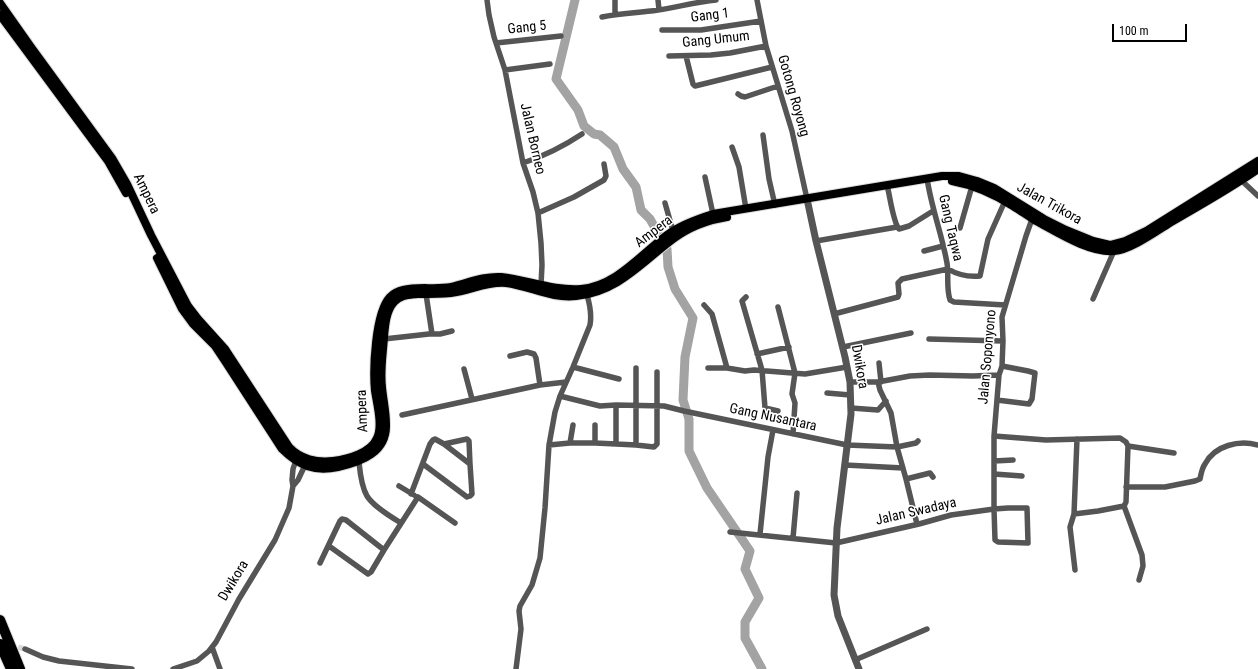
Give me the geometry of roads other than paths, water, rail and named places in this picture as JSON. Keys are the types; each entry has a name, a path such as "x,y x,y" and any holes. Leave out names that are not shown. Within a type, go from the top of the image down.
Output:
{"highway":[{"path":"0,620 20,669"},
{"path":"0,644 11,669"}],"main road":[{"name":"Ampera","path":"0,2 102,149"},
{"name":"Ampera","path":"0,15 102,149 112,158 127,184 151,235 188,306 225,349 297,458 328,469 347,466 359,462 374,453 383,442 386,423 381,372 384,339 388,315 396,300 403,296 452,293 486,284 497,283 558,296 575,293 614,277 656,248 670,235 700,218 713,214 775,206"},
{"name":"Jalan Trikora","path":"927,180 951,181 986,191 1005,201 1032,219 1073,240 1100,250 1114,251 1137,242 1258,161"},
{"name":"Jalan Trikora","path":"808,200 952,176 968,178 994,188 1060,228 1102,244 1110,245 1125,241 1148,230 1241,180 1258,169"},
{"name":"Ampera","path":"670,235 682,233 707,222 808,200"},
{"name":"Ampera","path":"306,462 330,462 347,458 368,449 378,438 380,427 375,376 377,334 383,308 386,301 393,294 402,290 413,288 450,287 491,277 506,278 587,295 624,279 643,264 656,248"}],"street":[{"name":"Jalan Borneo","path":"487,0 496,43 505,70 523,163 538,213 542,265 540,285"},
{"path":"615,14 616,0"},
{"path":"658,0 659,10"},
{"path":"602,17 615,14 659,10 716,0"},
{"name":"Gotong Royong","path":"757,0 766,46 792,131 808,200"},
{"name":"Gang 1","path":"662,30 701,30 761,21"},
{"name":"Gang 5","path":"496,43 561,36"},
{"name":"Gang Umum","path":"669,56 711,55 766,46"},
{"path":"686,56 694,86 772,66"},
{"path":"505,70 550,64"},
{"path":"738,94 745,96 778,86"},
{"path":"523,163 540,157 582,134"},
{"path":"763,135 775,206"},
{"path":"732,147 739,167 746,209"},
{"path":"538,213 574,197 604,180 606,176 604,164"},
{"path":"705,177 713,214"},
{"name":"Gang Taqwa","path":"927,180 933,211 948,269 948,292 950,300 1005,305"},
{"path":"1241,180 1258,196"},
{"path":"960,228 972,186"},
{"path":"887,187 897,227"},
{"name":"Dwikora","path":"808,200 816,241 843,347 850,382 851,408 848,445 836,542 833,584 834,599 838,616 859,669"},
{"path":"834,314 898,298 898,283 902,279 948,269 962,276 980,276 988,239 1005,201"},
{"path":"665,203 670,235"},
{"path":"816,241 897,227 901,229 909,226 933,211"},
{"name":"Jalan Soponyono","path":"994,509 994,436 999,375 1002,366 1002,317 1032,219"},
{"path":"924,250 943,246"},
{"path":"1093,299 1114,251"},
{"path":"426,294 432,334"},
{"path":"516,669 521,629 519,611 522,602 532,585 540,558 547,461 555,412 560,396 574,367 591,318 591,310 587,295"},
{"path":"746,297 742,302 762,370 765,408 778,411"},
{"path":"704,305 712,314 727,368"},
{"path":"778,307 795,373 792,394 795,403 793,434"},
{"path":"384,339 443,334 452,331"},
{"path":"843,347 911,333"},
{"path":"929,339 1003,341"},
{"path":"757,354 789,347"},
{"path":"510,356 527,352 534,354 540,384"},
{"path":"879,363 880,390 891,413 897,447 917,524"},
{"path":"997,400 1029,404 1032,399 1034,374 1028,370 1002,366"},
{"path":"574,367 619,379"},
{"path":"708,368 727,368 745,371 762,370 805,374 847,367"},
{"path":"636,368 636,445"},
{"path":"464,369 472,399"},
{"path":"549,445 595,443 656,446 658,406 657,372"},
{"path":"850,382 879,382 910,376 930,375 999,375"},
{"path":"402,415 540,384 566,382"},
{"path":"827,393 850,395"},
{"name":"Gang Nusantara","path":"560,396 600,406 668,406 692,413 848,445 897,447 916,443 918,440"},
{"path":"851,408 878,410 886,401"},
{"path":"616,405 616,444"},
{"path":"595,424 595,443"},
{"path":"570,443 572,425"},
{"path":"760,534 768,457 773,430"},
{"path":"994,436 1046,440 1120,438 1126,442 1128,446 1126,502 1124,506 1142,555 1143,566 1139,580"},
{"path":"411,494 430,444 433,440 435,439 444,444 470,464"},
{"path":"423,464 467,497 472,494 469,441 467,439 444,444"},
{"path":"1075,570 1070,527 1074,514 1077,440"},
{"path":"1126,487 1165,487 1195,481 1200,479 1204,464 1208,458 1223,447 1243,443 1258,445"},
{"path":"1128,446 1174,453"},
{"name":"Dwikora","path":"173,669 197,661 212,648 239,598 275,540 289,508 293,486 292,475 297,458"},
{"path":"994,460 1013,460"},
{"name":"Dwikora","path":"293,486 298,480 306,462"},
{"path":"359,462 361,478 367,496 401,523"},
{"path":"845,465 903,468"},
{"path":"906,479 930,473 933,477"},
{"path":"994,474 1022,476"},
{"path":"400,486 455,523"},
{"path":"793,538 797,493"},
{"path":"329,546 368,574 371,572 418,497"},
{"path":"1074,514 1124,506"},
{"path":"1027,508 1028,543 998,542 995,540 994,509 1027,508"},
{"name":"Jalan Swadaya","path":"730,532 844,542 951,515 994,509"},
{"path":"320,563 340,521 343,519 384,550"},
{"path":"855,660 927,629"},
{"path":"212,648 220,669"},
{"path":"25,649 43,657 59,661 132,669"}],"waterway":[{"path":"575,0 556,79 578,110 584,126 594,134 600,135 614,147 623,169 636,187 641,210 650,219 667,249 668,267 675,289 693,318 685,357 683,400 689,419 689,451 707,488 750,551 745,569 759,598 745,622 745,638 762,669"}],"tunnel":[{"path":"10,645 25,649"}]}
